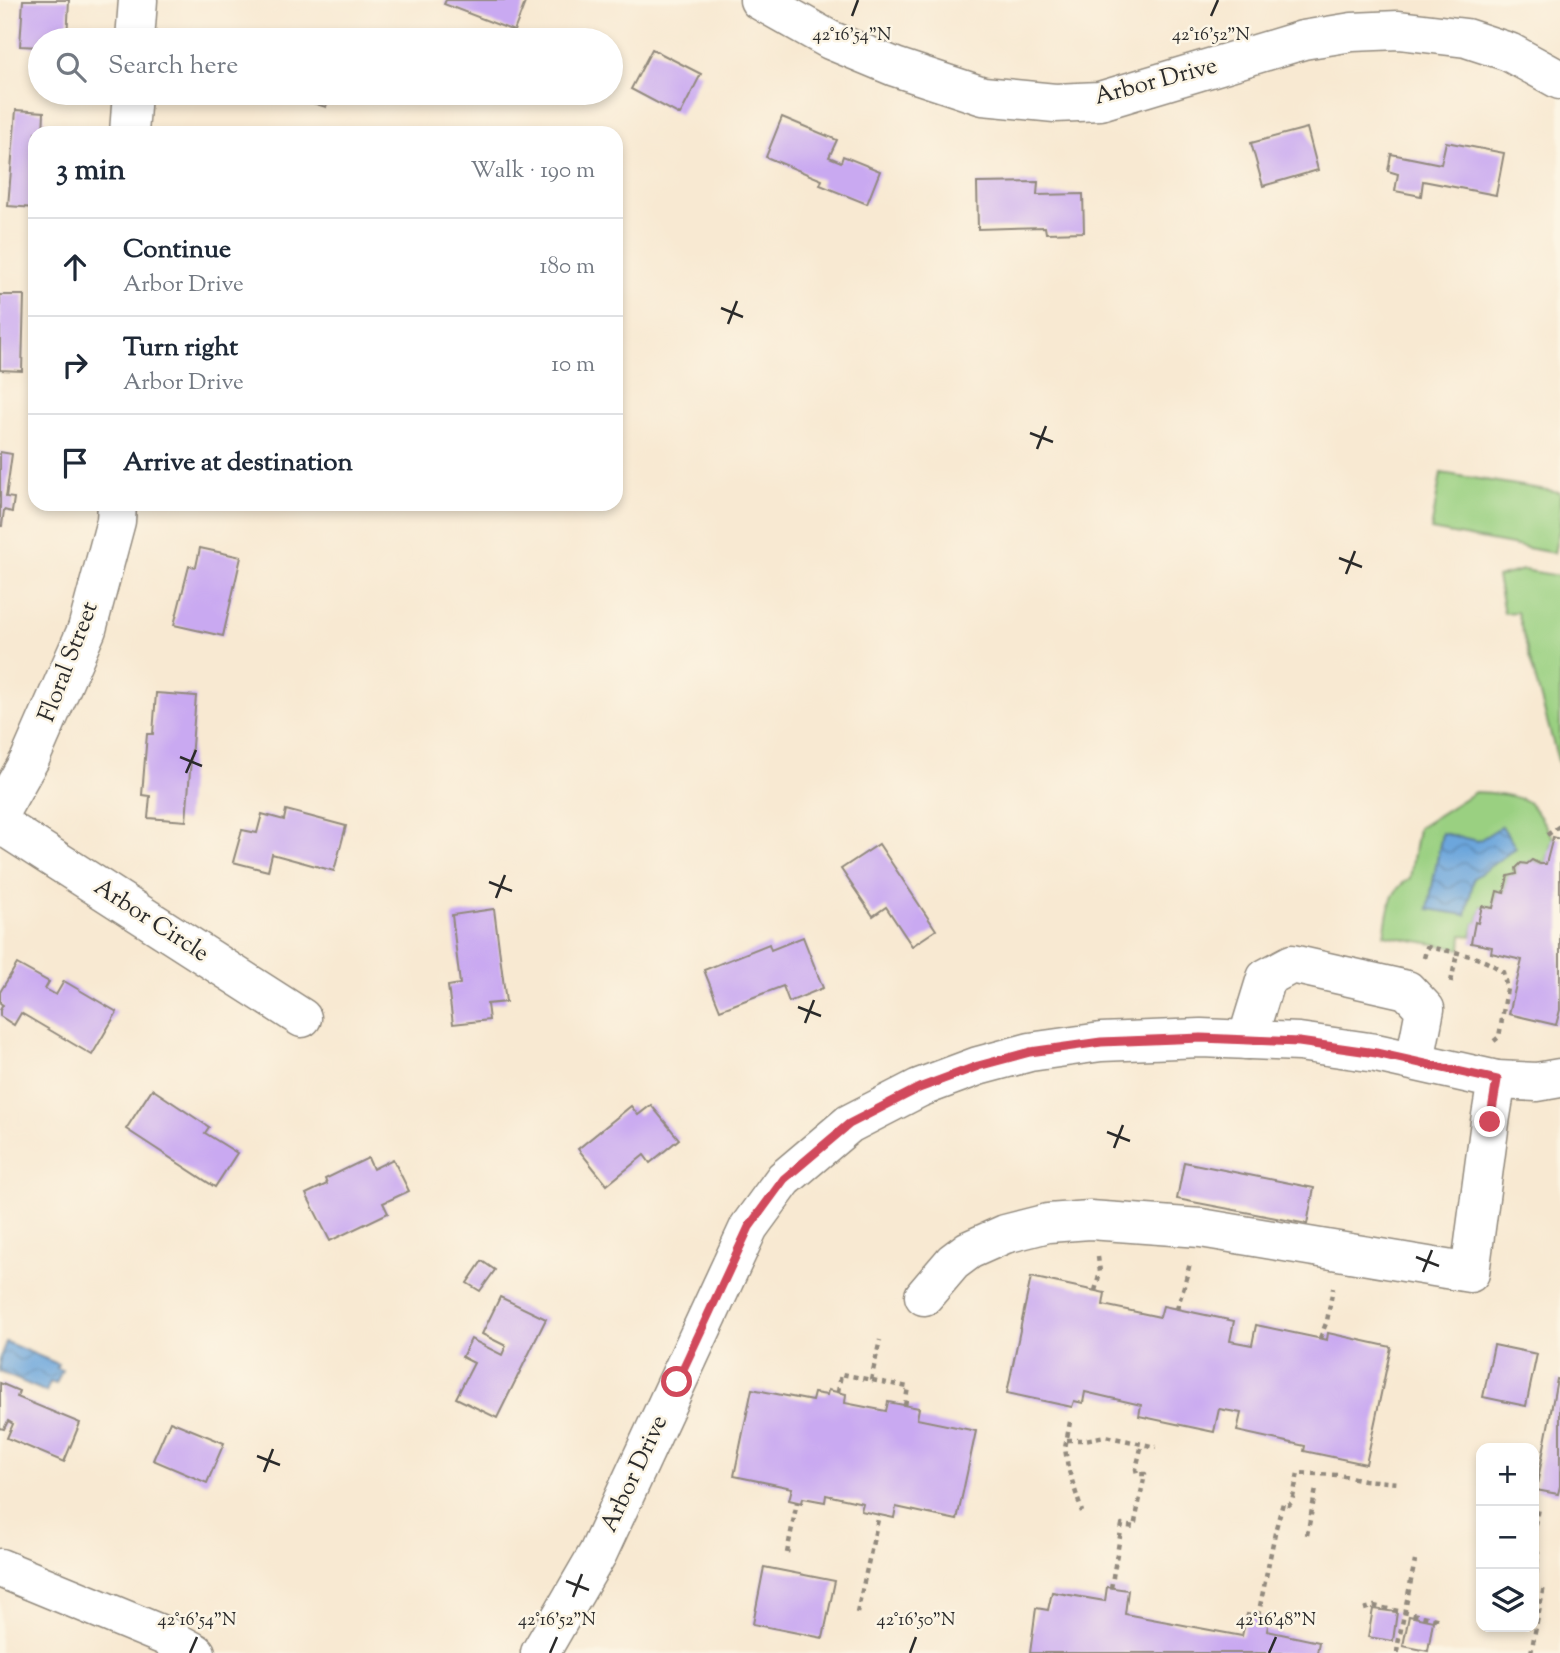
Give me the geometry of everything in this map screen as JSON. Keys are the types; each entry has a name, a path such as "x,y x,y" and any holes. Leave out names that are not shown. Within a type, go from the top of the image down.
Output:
{"street":[{"path":"136,28 138,0"},
{"name":"Arbor Drive","path":"759,0 830,40 885,63 983,96 1055,103 1100,101 1303,40 1399,30 1466,38 1509,52 1560,80"},
{"path":"130,126 131,105"},
{"name":"Floral Street","path":"0,812 30,759 87,629 117,511"},
{"name":"Arbor Circle","path":"0,824 302,1018"},
{"path":"1247,1040 1266,978 1292,964 1406,990 1425,1009 1415,1061"},
{"name":"Arbor Drive","path":"540,1653 598,1553 749,1227 784,1179 849,1124 919,1088 978,1066 1030,1052 1101,1042 1201,1038 1299,1042 1415,1061 1492,1063 1537,1082 1560,1077"},
{"path":"924,1296 953,1262 969,1250 1005,1234 1048,1223 1090,1220 1201,1228 1470,1273 1492,1063"},
{"path":"0,1568 165,1636 196,1653"}],"path":[{"path":"1547,835 1560,826"},
{"path":"1426,951 1427,947 1470,955 1492,963 1503,972 1507,989 1492,1063"},
{"path":"1449,990 1457,953"},
{"path":"1095,1291 1100,1272 1097,1249"},
{"path":"1177,1309 1191,1257"},
{"path":"1320,1338 1327,1321 1334,1278"},
{"path":"872,1380 880,1340"},
{"path":"838,1392 841,1374 908,1387 905,1406"},
{"path":"1070,1422 1065,1448 1068,1468 1082,1512"},
{"path":"1067,1440 1105,1436 1156,1447"},
{"path":"1111,1588 1122,1525 1135,1527 1145,1475 1137,1474 1136,1469 1142,1444"},
{"path":"1258,1616 1276,1528 1283,1503 1289,1505 1292,1502 1297,1473 1339,1475 1398,1483"},
{"path":"1307,1535 1316,1489"},
{"path":"787,1553 797,1502"},
{"path":"857,1613 879,1515"},
{"path":"1397,1653 1415,1561"},
{"path":"1531,1653 1544,1586"},
{"path":"1364,1609 1374,1606 1404,1612 1436,1619 1438,1625"}],"green space":[{"path":"1441,473 1560,492 1560,526 1554,553 1431,530"},
{"path":"1523,570 1560,576 1560,768 1517,612 1504,613 1497,577"},
{"path":"1475,792 1512,796 1530,804 1553,837 1546,864 1532,860 1516,867 1517,874 1508,876 1504,893 1497,891 1493,908 1482,906 1472,936 1462,935 1461,949 1384,935 1393,896 1410,878 1418,828"}],"water":[{"path":"1502,826 1516,848 1474,878 1466,915 1428,909 1442,833 1478,841"},
{"path":"6,1342 58,1364 56,1368 62,1370 56,1384 50,1382 46,1392 0,1372 0,1358"}],"building":[{"path":"23,0 69,0 68,28 28,28 28,46 20,46"},
{"path":"446,0 526,0 515,28 506,28 444,4"},
{"path":"652,49 701,74 680,115 631,89"},
{"path":"16,110 44,112 43,126 28,126 28,207 8,206"},
{"path":"782,117 837,140 829,157 841,162 843,156 880,171 867,204 820,185 822,180 766,157"},
{"path":"1307,128 1318,170 1263,186 1251,143"},
{"path":"1446,142 1504,153 1496,195 1423,181 1421,196 1395,191 1398,174 1388,171 1391,154 1441,164"},
{"path":"1038,182 1037,195 1083,194 1084,232 1046,233 1045,227 978,229 977,183"},
{"path":"0,295 24,295 22,371 0,370"},
{"path":"0,452 12,454 6,497 14,498 12,512 4,510 2,526 0,526"},
{"path":"200,548 241,557 223,636 174,625 189,566 196,567"},
{"path":"156,693 196,696 186,821 148,818 150,796 142,795 147,734 153,734"},
{"path":"286,810 346,826 334,871 272,854 268,871 233,862 242,830 257,833 262,814 284,820"},
{"path":"1553,837 1560,839 1560,1010 1556,1025 1509,1014 1522,960 1491,953 1492,947 1471,943 1475,922 1478,923 1482,906 1493,908 1497,891 1504,893 1508,876 1517,874 1516,868 1521,863 1527,864 1532,860 1546,864"},
{"path":"879,844 936,930 912,946 886,907 873,916 841,869"},
{"path":"494,909 506,1002 487,1004 489,1020 453,1024 448,986 460,984 452,915"},
{"path":"803,937 823,988 789,1002 783,986 720,1010 704,970 769,944 771,950"},
{"path":"17,964 49,982 45,989 56,995 64,981 117,1012 92,1055 21,1013 14,1025 0,1016 3,1005 0,1003 0,992"},
{"path":"152,1089 209,1127 205,1133 237,1153 215,1187 126,1129"},
{"path":"651,1105 679,1139 650,1163 644,1155 607,1185 578,1149 631,1106 638,1115"},
{"path":"368,1158 373,1169 393,1159 409,1191 383,1203 388,1213 330,1241 306,1194 327,1184 325,1179"},
{"path":"1184,1162 1314,1188 1307,1224 1177,1199"},
{"path":"482,1261 495,1270 480,1291 467,1283"},
{"path":"1031,1277 1105,1293 1103,1305 1160,1317 1163,1306 1234,1321 1230,1341 1252,1345 1256,1325 1327,1340 1328,1333 1391,1347 1366,1464 1304,1451 1305,1446 1237,1431 1241,1413 1219,1409 1214,1432 1139,1416 1141,1405 1085,1392 1083,1403 1074,1401 1072,1407 1007,1393"},
{"path":"500,1297 546,1319 497,1418 456,1398 474,1363 462,1357 471,1339 502,1355 506,1346 482,1334"},
{"path":"1494,1345 1537,1354 1526,1406 1483,1397"},
{"path":"1557,1379 1560,1380 1558,1494 1539,1491 1539,1474"},
{"path":"0,1383 19,1391 17,1397 80,1423 64,1462 7,1438 13,1424 8,1421 4,1429 0,1428"},
{"path":"752,1389 812,1401 814,1393 827,1395 828,1390 846,1394 845,1403 886,1411 888,1402 919,1408 917,1419 976,1431 957,1520 896,1507 894,1518 861,1511 863,1503 826,1495 825,1502 803,1498 802,1503 789,1500 792,1488 734,1476"},
{"path":"170,1421 224,1443 207,1483 153,1460"},
{"path":"764,1567 835,1581 823,1638 753,1624"},
{"path":"1107,1587 1128,1590 1125,1614 1242,1636 1247,1614 1258,1616 1269,1619 1267,1631 1319,1642 1317,1653 1030,1653 1036,1608 1048,1610 1052,1592 1105,1601"},
{"path":"1373,1609 1397,1612 1393,1641 1368,1637"},
{"path":"1409,1616 1433,1621 1428,1651 1403,1646"}],"route":[{"path":"677,1382 749,1227 784,1179 849,1124 919,1088 978,1066 1030,1052 1101,1042 1201,1038 1299,1042 1376,1053 1497,1080 1490,1122"}]}
